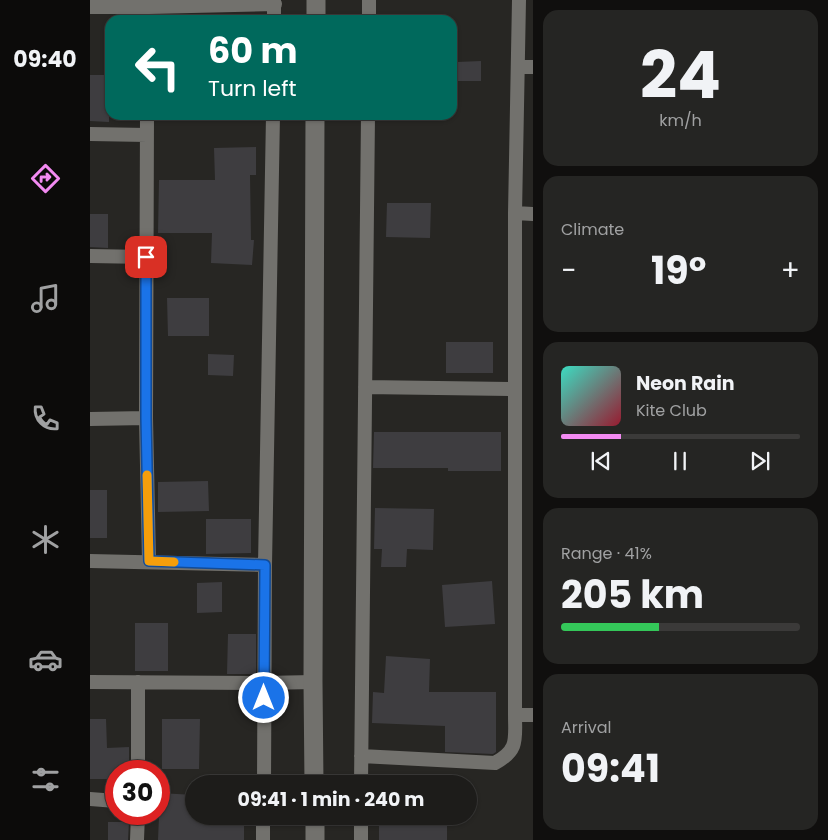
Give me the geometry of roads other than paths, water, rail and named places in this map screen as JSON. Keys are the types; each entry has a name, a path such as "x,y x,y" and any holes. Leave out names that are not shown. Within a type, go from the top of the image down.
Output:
{"street":[{"path":"316,0 316,15"},
{"path":"369,0 369,15"},
{"path":"361,756 496,763 506,758 512,749 515,739 515,213 519,0"},
{"path":"90,7 149,14 274,2 274,15"},
{"path":"518,67 533,67"},
{"path":"147,120 146,418 149,561"},
{"path":"264,775 265,565 273,120"},
{"path":"314,775 315,120"},
{"path":"361,775 368,120"},
{"path":"90,134 147,135"},
{"path":"515,213 533,214"},
{"path":"90,256 146,257"},
{"path":"365,388 515,389"},
{"path":"90,419 146,418"},
{"path":"90,561 265,565"},
{"path":"90,682 313,682"},
{"path":"138,682 138,760"},
{"path":"515,714 533,715"},
{"path":"90,799 105,800"},
{"path":"137,840 138,825"},
{"path":"263,825 263,840"},
{"path":"315,825 315,840"},
{"path":"361,825 361,840"}]}
